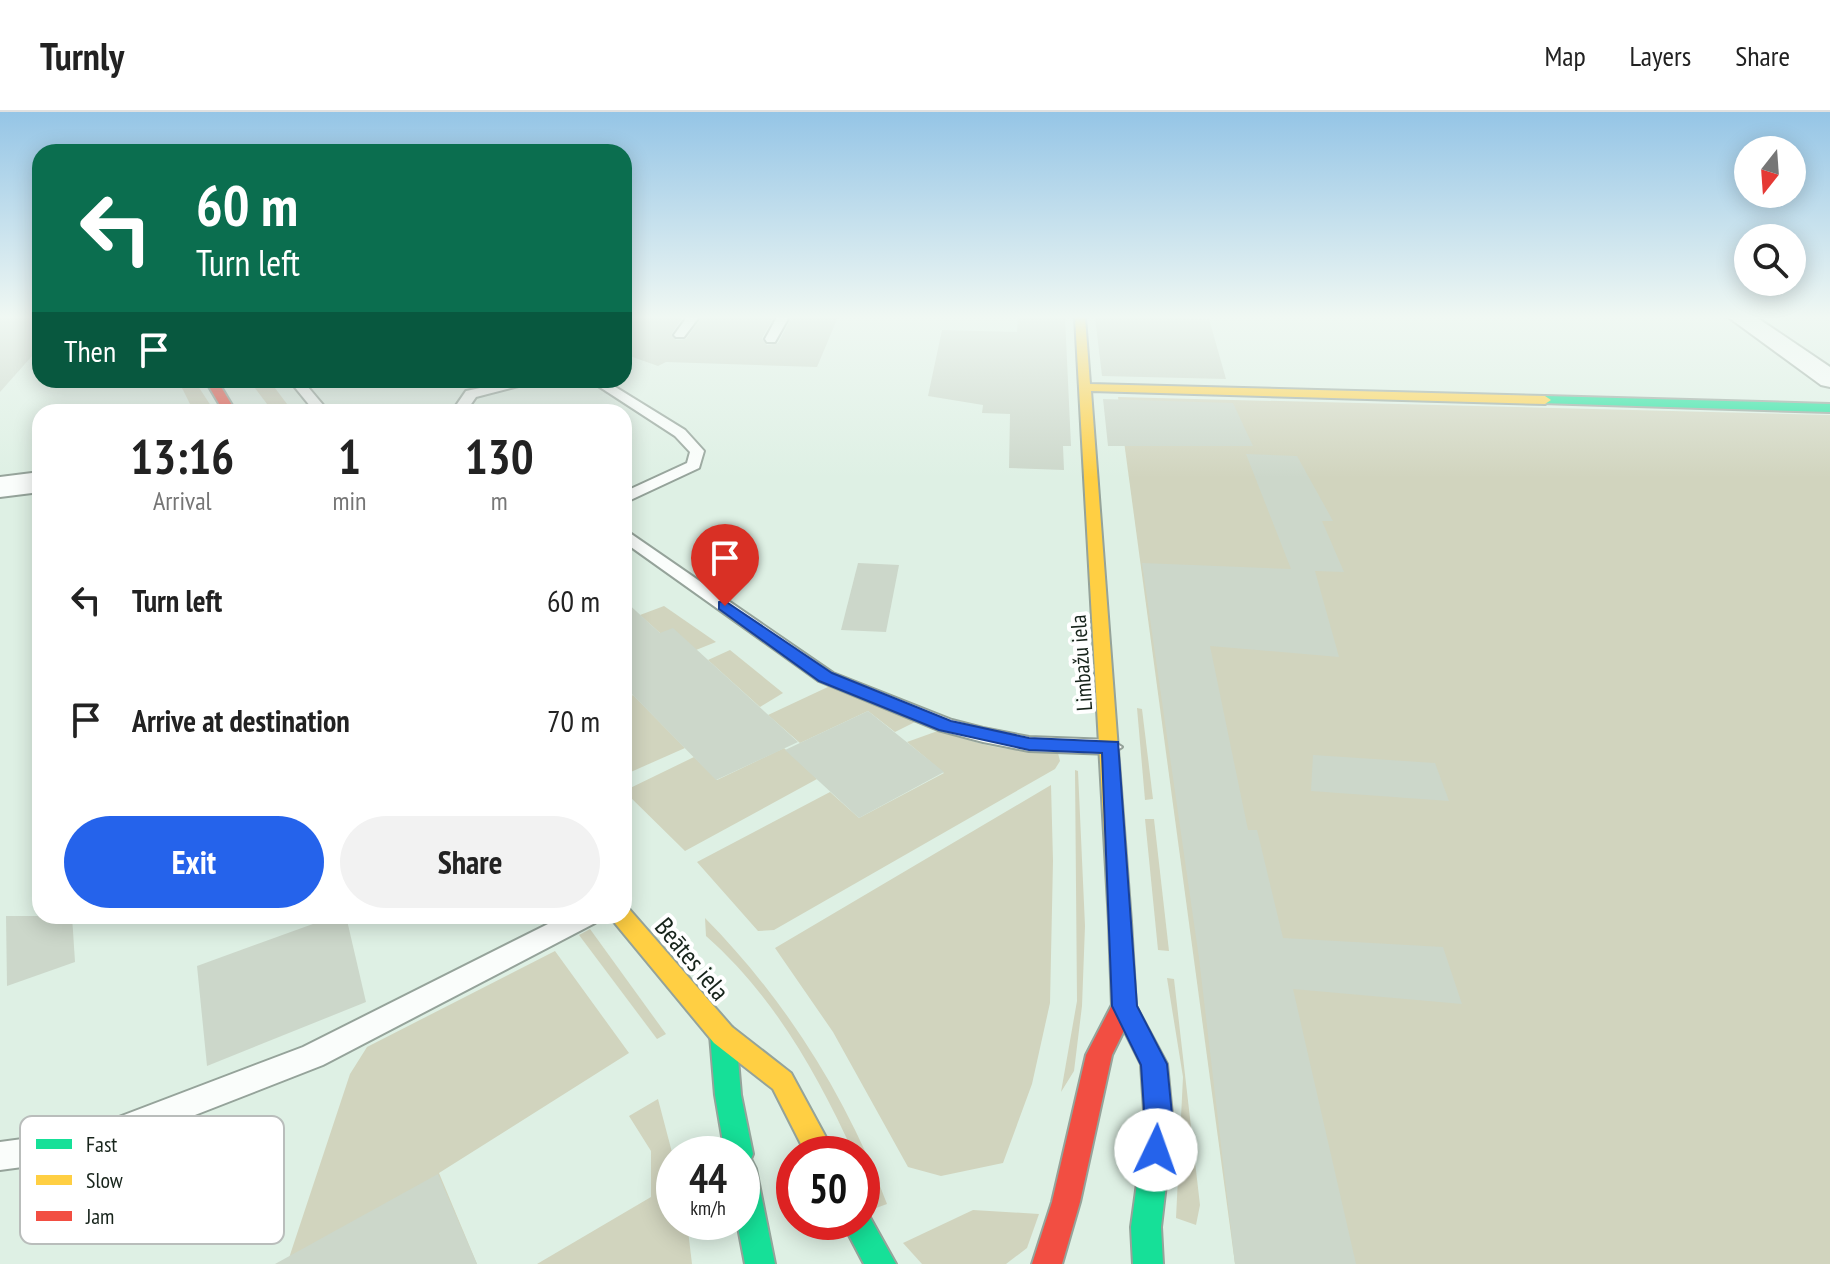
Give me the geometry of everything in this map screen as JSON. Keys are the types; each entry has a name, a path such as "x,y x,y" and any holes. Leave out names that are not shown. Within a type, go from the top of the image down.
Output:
{"main road":[{"name":"Limbažu iela","path":"1084,371 1111,747 1124,1006 1154,1064 1159,1125 1146,1227 1148,1264"},
{"path":"1085,387 1830,408"},
{"name":"Beātes iela","path":"629,924 723,1035 782,1081 811,1136"},
{"name":"Limbažu iela","path":"1047,1264 1066,1202 1099,1055 1124,1006"},
{"name":"Beātes iela","path":"723,1035 728,1095 736,1136"},
{"path":"755,1240 760,1264"},
{"path":"867,1240 881,1264"}],"street":[{"path":"0,487 32,483"}],"lane":[{"path":"302,388 315,404"},
{"path":"464,404 471,394 499,388"},
{"path":"608,388 680,433 697,451 694,465 632,494"},
{"path":"632,540 826,677 945,725 983,735 1029,744 1111,747"},
{"path":"157,1116 313,1056 570,924"},
{"path":"0,1156 20,1153"}],"green space":[{"path":"182,388 199,388 210,404 190,404"},
{"path":"255,388 275,388 287,404 267,404"},
{"path":"1118,397 1830,415 1830,1264 1235,1264"},
{"path":"664,606 716,642 696,650 660,633 640,615"},
{"path":"730,650 783,693 760,707 708,660"},
{"path":"830,686 921,719 895,732 868,711 800,743 768,715"},
{"path":"632,696 685,748 632,771"},
{"path":"1137,708 1142,709 1153,799 1145,800"},
{"path":"946,728 986,745 1058,753 1060,761 1055,769 774,930 758,931 697,862 830,792 859,818 944,773 907,742"},
{"path":"784,748 817,779 685,851 632,799 632,787 694,757 717,780"},
{"path":"1075,770 1078,771 1085,926 1082,1006 1074,1071 1061,1092 1077,1001"},
{"path":"1051,785 1050,1003 1032,1084 1003,1163 941,1176 908,1167 833,1032 775,948"},
{"path":"1145,819 1154,819 1169,951 1158,950"},
{"path":"705,918 762,982 787,1016 833,1088 858,1136 845,1136 809,1065 773,1010 706,936"},
{"path":"590,929 666,1034 657,1039 579,935"},
{"path":"555,951 629,1053 439,1173 477,1264 287,1264 350,1074 367,1047"},
{"path":"1167,978 1174,979 1200,1205 1196,1225 1176,1218 1183,1077"},
{"path":"658,1099 668,1136 656,1136 656,1240 689,1240 692,1264 537,1264 651,1197 651,1151 629,1116"},
{"path":"880,1186 887,1204 880,1207"},
{"path":"973,1210 1039,1214 1027,1248 1006,1264 922,1264 903,1243"}],"building":[{"path":"0,371 19,371 0,392"},
{"path":"933,371 1068,371 1071,446 1063,446 1064,470 1009,468 1010,414 982,413 983,405 928,396"},
{"path":"1101,371 1224,371 1226,379 1102,376"},
{"path":"1103,399 1233,403 1253,446 1108,446"},
{"path":"1246,454 1297,456 1333,521 1322,521 1344,572 1315,571 1339,657 1210,646 1248,830 1257,830 1283,938 1443,947 1462,1004 1293,989 1356,1264 1235,1264 1199,958 1142,563 1291,569"},
{"path":"858,563 899,565 886,632 841,630"},
{"path":"632,607 660,633 673,628 798,742 716,780 632,694"},
{"path":"868,711 944,772 859,818 785,750"},
{"path":"1313,755 1435,763 1449,801 1311,791"},
{"path":"6,916 32,916 32,924 73,924 75,962 7,986"},
{"path":"313,924 348,924 366,1002 207,1066 197,966"},
{"path":"438,1174 477,1264 275,1264"}],"traffic: fast":[{"path":"1545,400 1830,408"},
{"path":"1120,922 1124,1006 1154,1064 1159,1125 1146,1227 1148,1264"},
{"path":"723,1035 728,1095 736,1136"},
{"path":"755,1240 760,1264"},
{"path":"867,1240 881,1264"}],"traffic: slow":[{"path":"1084,371 1120,922"},
{"path":"1085,387 1545,400"},
{"path":"629,924 723,1035 782,1081 811,1136"}],"traffic: jam":[{"path":"216,388 225,404"},
{"path":"1047,1264 1066,1202 1099,1055 1124,1006"}],"route":[{"path":"725,606 826,677 945,725 1029,744 1111,747 1124,1006 1154,1064 1159,1125 1156,1150"}]}
